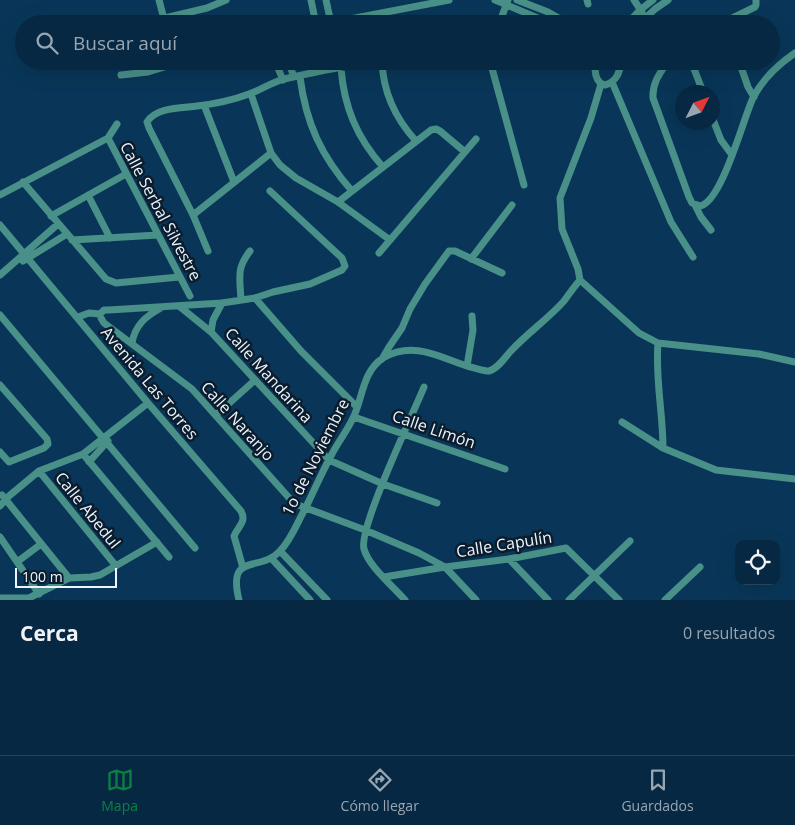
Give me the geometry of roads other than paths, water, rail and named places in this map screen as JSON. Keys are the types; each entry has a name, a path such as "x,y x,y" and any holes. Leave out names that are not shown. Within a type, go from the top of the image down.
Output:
{"street":[{"path":"159,0 163,15"},
{"path":"204,0 207,8"},
{"path":"180,15 207,8 226,0"},
{"path":"312,0 314,15"},
{"path":"326,0 327,15"},
{"path":"369,15 449,0"},
{"path":"496,0 507,2 534,15"},
{"path":"517,0 553,15"},
{"path":"634,0 644,15"},
{"path":"635,15 653,0"},
{"path":"649,15 668,0"},
{"path":"739,15 755,7 756,0"},
{"path":"502,15 507,2"},
{"path":"780,66 795,53"},
{"path":"121,75 155,70"},
{"path":"279,70 283,80"},
{"path":"293,70 316,138 330,163 352,191"},
{"path":"208,251 193,215 149,128 148,122 150,117 169,109 204,105 251,94 268,84 331,70"},
{"path":"341,70 342,84 349,114 363,142 383,167"},
{"path":"383,70 384,85 393,110 403,126 416,141"},
{"path":"492,70 524,185"},
{"path":"596,70 598,81 601,84"},
{"path":"601,84 605,85 612,82 616,79 620,70"},
{"path":"662,70 652,89 653,98 689,197 711,230"},
{"path":"694,70 700,85"},
{"path":"742,70 754,97"},
{"path":"695,204 704,205 716,192 754,97 775,70"},
{"path":"612,82 670,222 693,257"},
{"path":"601,84 591,118 560,198 562,229 578,269 580,280 639,333 658,343 759,354 795,362"},
{"path":"251,94 271,152 280,165 296,178 338,202 390,240"},
{"path":"204,105 234,182"},
{"path":"0,194 108,138 117,124"},
{"path":"338,202 431,130 436,129 465,152"},
{"path":"717,130 721,140 732,155"},
{"name":"Calle Serbal Silvestre","path":"108,138 190,296"},
{"path":"379,253 476,139"},
{"path":"193,215 271,152"},
{"path":"51,216 126,174"},
{"path":"23,182 106,279 116,283 179,277"},
{"path":"78,317 89,313 100,314 104,310 222,303 255,298 310,284 342,270 345,266 342,258 270,191"},
{"path":"88,195 110,238"},
{"path":"471,259 512,206"},
{"path":"25,257 58,224"},
{"name":"Avenida Las Torres","path":"0,225 148,403 241,511 244,521 234,536 243,568"},
{"path":"0,276 25,257 67,234"},
{"path":"72,240 158,235"},
{"path":"241,300 239,268 242,260 250,251"},
{"name":"1o de Noviembre","path":"243,568 272,559 280,551 354,417 369,373 382,359 402,328 410,309 444,255 449,251 455,251 502,273"},
{"path":"382,359 409,350 422,351 440,355 467,366 489,371 496,367 523,338 563,301 580,280"},
{"path":"255,298 301,351 356,407"},
{"name":"Calle Mandarina","path":"211,332 213,320 222,303"},
{"path":"132,343 136,328 142,321 164,306"},
{"name":"Calle Mandarina","path":"179,306 211,332 329,460 383,484 437,503"},
{"name":"Calle Naranjo","path":"100,314 104,323 192,389 291,500 305,508 365,530 419,553 443,566 476,600"},
{"path":"0,315 106,439 194,548"},
{"path":"467,366 473,330 472,316"},
{"path":"658,343 656,364 663,423 663,448"},
{"path":"216,415 255,380"},
{"path":"0,385 47,440 48,444 44,448 9,462 0,452"},
{"path":"405,600 370,561 364,548 365,530 424,387"},
{"path":"0,506 4,496 39,471 83,454 106,439 148,403"},
{"name":"Calle Limón","path":"354,417 505,469"},
{"path":"622,422 663,448 716,470 795,479"},
{"path":"89,462 106,439"},
{"path":"83,454 169,557"},
{"name":"Calle Abedul","path":"39,471 116,566"},
{"path":"4,496 69,578"},
{"path":"0,537 39,594"},
{"path":"569,600 630,541"},
{"path":"0,598 29,598 69,578 96,576 157,542"},
{"path":"17,562 42,544"},
{"name":"Calle Capulín","path":"384,577 443,566 510,559 566,548 594,575"},
{"path":"280,551 327,600"},
{"path":"272,559 310,600"},
{"path":"510,559 548,600"},
{"path":"667,600 700,567"},
{"path":"239,600 237,582 243,568"},
{"path":"594,575 619,600"}]}
